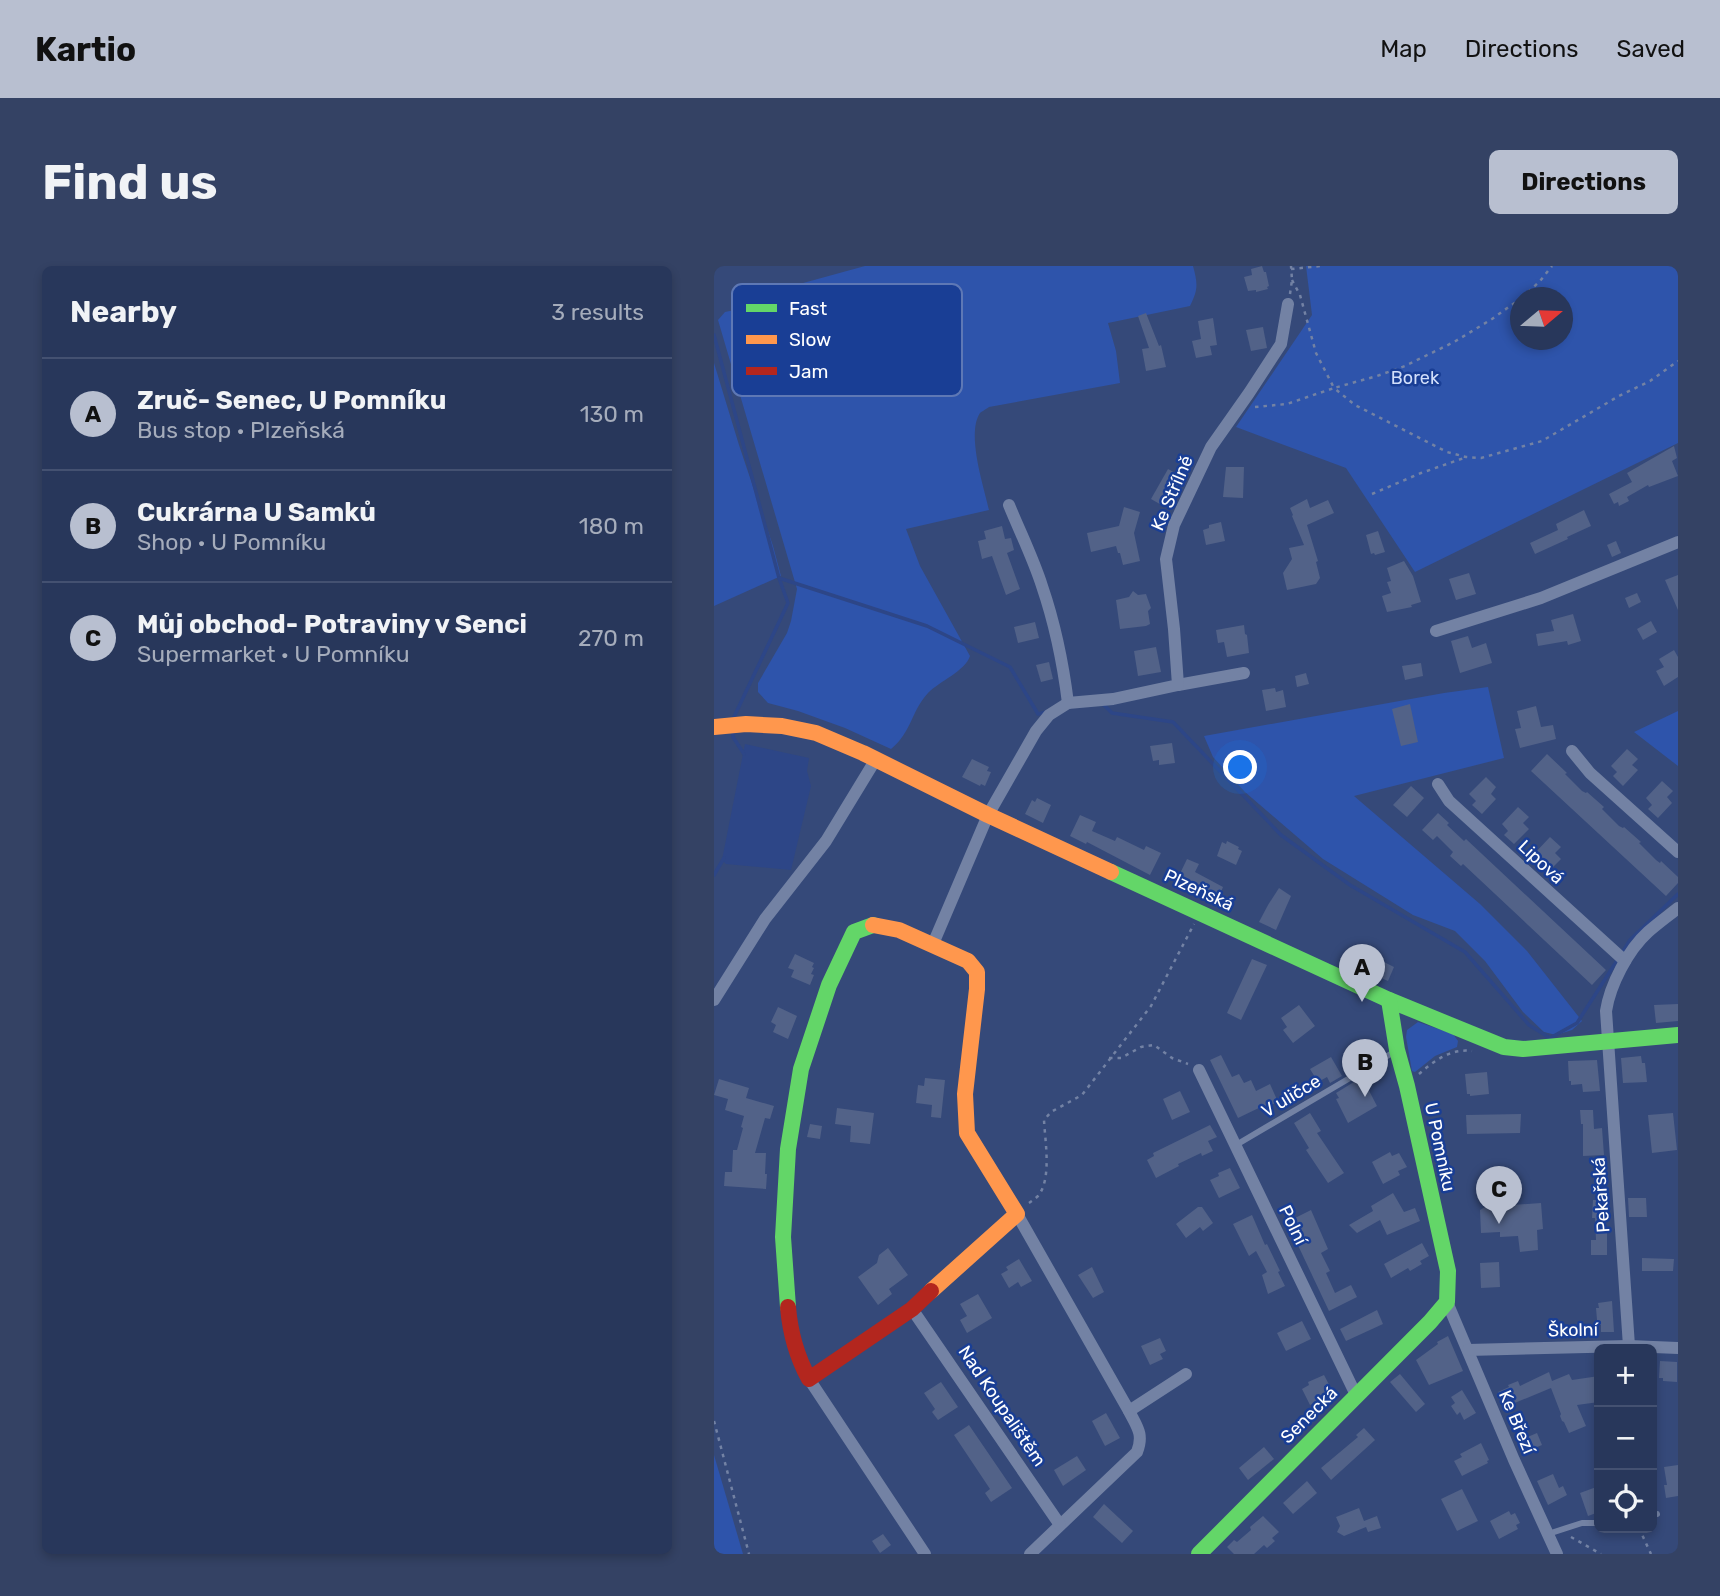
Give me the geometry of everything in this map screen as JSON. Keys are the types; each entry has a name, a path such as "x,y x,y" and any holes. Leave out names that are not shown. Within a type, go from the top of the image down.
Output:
{"street":[{"name":"Ke Střílně","path":"1178,685 1166,559 1174,525 1211,447 1280,344 1288,304"},
{"path":"1009,505 1042,585 1056,630 1068,703"},
{"path":"1436,631 1541,598 1678,542"},
{"path":"933,944 988,815 1036,731 1049,715 1068,703 1113,699 1244,673"},
{"name":"Plzeňská","path":"714,727 746,724 782,726 816,733 1389,1000 1504,1046 1523,1049 1678,1035"},
{"path":"1572,751 1590,772 1678,852"},
{"path":"714,1000 765,919 826,841 876,759"},
{"name":"Lipová","path":"1438,784 1449,801 1625,961"},
{"path":"1608,1042 1607,1002 1625,961 1641,939 1678,908"},
{"path":"925,1554 809,1379 800,1362 789,1316 783,1237 788,1149 801,1069 829,985 855,932 873,925 899,930 933,944 968,961 977,972 965,1094 967,1133 1017,1213 1140,1433 1141,1443 1137,1452 1030,1554"},
{"name":"U Pomníku","path":"1389,1000 1397,1050 1448,1271 1447,1302"},
{"name":"Pekařská","path":"1608,1042 1629,1344"},
{"name":"Polní","path":"1199,1069 1356,1395"},
{"path":"809,1379 912,1309 1017,1213"},
{"name":"Ke Březí","path":"1447,1302 1514,1460 1553,1532 1557,1554"},
{"name":"Senecká","path":"1199,1554 1447,1302"},
{"name":"Nad Koupalištěm","path":"912,1309 1060,1525"},
{"name":"Školní","path":"1468,1350 1594,1347"},
{"name":"Školní","path":"1657,1347 1678,1348"},
{"path":"1129,1411 1186,1374"}],"lane":[{"name":"V uličce","path":"1236,1145 1397,1050"},
{"path":"1553,1532 1594,1522"}],"path":[{"path":"1288,304 1291,267 1321,266"},
{"path":"1533,287 1552,266"},
{"path":"1292,280 1300,295 1315,353 1334,388 1355,405 1447,452 1466,457 1481,458 1542,441 1650,381 1678,361"},
{"path":"1238,409 1287,404 1405,366 1454,342 1510,306"},
{"path":"1372,494 1466,457"},
{"path":"1017,1213 1039,1196 1044,1185 1047,1171 1044,1120 1051,1112 1082,1095 1151,1006 1200,912"},
{"path":"1109,1058 1121,1058 1141,1047 1154,1045 1172,1058 1199,1069"},
{"path":"714,1421 749,1554"},
{"path":"1553,1532 1601,1554"},
{"path":"1641,1533 1651,1554"}],"green space":[{"path":"865,266 1193,266 1196,291 1190,306 1108,323 1116,351 1120,383 989,407 980,413 976,422 975,447 989,510 906,529 920,566 970,656 958,671 922,700 903,736 891,749 845,728 768,703 758,692 758,683 787,633 797,589 740,396 962,396 962,284 799,284"},
{"name":"Borek","path":"1306,266 1678,266 1678,443 1415,572 1346,468 1236,427 1312,315"},
{"path":"732,311 732,368 718,320 725,312"},
{"path":"714,363 781,576 714,606"},
{"path":"1488,687 1504,758 1354,796 1480,904 1527,951 1582,1021 1572,1030 1556,1035 1544,1032 1523,1012 1485,961 1455,931 1413,915 1323,859 1245,792 1213,757 1204,736"},
{"path":"1678,711 1678,766 1634,732"},
{"path":"1418,1022 1453,1034 1458,1041 1457,1047 1435,1056 1415,1072 1412,1071 1406,1037 1407,1030"},
{"path":"714,1455 743,1554 714,1554"}],"shaded area":[{"path":"745,744 809,758 807,771 811,786 791,870 726,864 722,860"}],"building":[{"path":"1262,266 1266,272 1268,289 1248,291 1244,277 1252,275 1251,269"},
{"path":"1146,313 1159,346 1161,345 1166,367 1146,371 1142,349 1149,348 1138,316"},
{"path":"1213,318 1217,345 1210,346 1212,355 1196,358 1192,341 1201,339 1198,321"},
{"path":"1263,327 1267,348 1251,351 1246,330"},
{"path":"1674,446 1677,458 1672,461 1678,476 1649,487 1648,485 1627,497 1629,501 1619,506 1618,502 1614,504 1609,494 1632,482 1627,473"},
{"path":"1226,467 1244,467 1243,498 1223,497"},
{"path":"1168,469 1183,477 1165,507 1151,499"},
{"path":"1307,499 1310,508 1328,500 1334,513 1307,525 1318,561 1316,562 1320,578 1316,584 1287,590 1283,573 1292,559 1289,548 1304,545 1290,508"},
{"path":"1124,507 1140,512 1134,533 1140,561 1123,565 1116,546 1091,552 1087,533 1119,526"},
{"path":"1584,510 1591,526 1535,554 1530,543 1558,530 1556,524"},
{"path":"1221,522 1225,541 1206,545 1203,530 1209,528 1209,525"},
{"path":"1002,526 1005,539 1011,538 1014,550 1007,553 1020,589 1006,595 992,556 982,559 978,541 986,539 984,531"},
{"path":"1378,531 1385,552 1375,555 1371,554 1366,535"},
{"path":"1616,541 1621,553 1612,557 1607,545"},
{"path":"1404,561 1413,576 1421,602 1411,605 1412,607 1387,612 1382,596 1391,593 1387,582 1391,581 1387,568"},
{"path":"1469,573 1476,594 1456,600 1449,579"},
{"path":"1678,575 1678,610 1665,580"},
{"path":"1133,591 1138,595 1146,594 1151,608 1148,611 1150,624 1120,629 1116,600 1129,597"},
{"path":"1637,593 1641,602 1629,608 1625,598"},
{"path":"1573,614 1581,641 1568,645 1567,641 1538,646 1536,634 1554,631 1551,620"},
{"path":"1651,621 1657,632 1643,640 1637,629"},
{"path":"1035,622 1039,638 1018,643 1014,627"},
{"path":"1244,625 1249,653 1227,657 1224,642 1218,643 1216,630"},
{"path":"1468,636 1472,648 1486,643 1492,663 1460,673 1451,641"},
{"path":"1156,647 1161,672 1138,676 1134,651"},
{"path":"1674,650 1678,657 1678,677 1664,686 1656,671 1664,667 1659,659"},
{"path":"1049,662 1053,679 1041,682 1036,665"},
{"path":"1421,663 1423,676 1405,680 1402,666"},
{"path":"1306,673 1309,684 1297,687 1295,676"},
{"path":"1275,688 1276,692 1283,690 1286,707 1266,711 1262,690"},
{"path":"1410,704 1418,742 1401,746 1392,709"},
{"path":"1536,706 1541,727 1553,725 1556,739 1520,748 1515,729 1521,728 1517,711"},
{"path":"1172,743 1175,763 1159,765 1159,760 1153,761 1150,746"},
{"path":"1627,749 1638,759 1632,765 1638,770 1623,786 1613,776 1617,772 1611,766"},
{"path":"1547,754 1582,791 1587,792 1604,807 1602,809 1619,826 1624,827 1656,860 1660,863 1661,861 1678,877 1678,883 1666,896 1531,771"},
{"path":"972,759 989,767 987,771 991,772 985,786 962,777"},
{"path":"1486,777 1496,787 1491,794 1496,799 1482,814 1472,805 1476,801 1469,794"},
{"path":"1662,781 1673,791 1667,797 1672,803 1658,818 1648,809 1652,805 1646,798"},
{"path":"1411,786 1424,798 1407,817 1393,805"},
{"path":"1037,798 1051,805 1043,823 1025,814 1032,800 1035,802"},
{"path":"1518,807 1529,817 1523,823 1529,829 1514,844 1504,835 1508,831 1502,824"},
{"path":"1438,813 1464,841 1466,839 1606,970 1592,985 1463,864 1461,866 1450,856 1453,852 1437,836 1433,840 1422,830"},
{"path":"1080,815 1096,822 1092,831 1115,841 1117,837 1144,850 1146,846 1161,853 1150,875 1070,836"},
{"path":"1550,837 1561,847 1555,853 1561,859 1546,874 1536,865 1540,861 1534,854"},
{"path":"1227,841 1242,851 1236,865 1217,856 1222,842 1226,844"},
{"path":"1187,859 1199,864 1195,872 1223,887 1216,904 1175,884"},
{"path":"1279,888 1291,896 1276,930 1259,922"},
{"path":"795,954 814,963 811,974 814,975 810,985 791,977 794,970 788,968"},
{"path":"1252,959 1267,965 1241,1020 1227,1013"},
{"path":"1378,959 1394,967 1388,981 1372,974"},
{"path":"1678,1004 1678,1021 1656,1023 1654,1005"},
{"path":"1299,1005 1315,1026 1293,1043 1283,1030 1287,1027 1281,1018"},
{"path":"778,1007 797,1016 788,1039 773,1032 776,1025 771,1022"},
{"path":"1221,1055 1232,1077 1239,1074 1244,1083 1251,1080 1256,1091 1270,1084 1278,1102 1238,1118 1210,1060"},
{"path":"1641,1056 1642,1063 1645,1063 1647,1082 1623,1083 1621,1058"},
{"path":"1331,1057 1342,1076 1330,1083 1327,1077 1318,1082 1310,1069"},
{"path":"1597,1060 1600,1091 1583,1092 1582,1084 1571,1085 1568,1061"},
{"path":"1487,1072 1489,1094 1467,1094 1465,1074"},
{"path":"1362,1077 1377,1106 1348,1123 1336,1099 1339,1098 1336,1093"},
{"path":"925,1078 945,1080 941,1118 931,1117 932,1105 916,1103 918,1085 924,1086"},
{"path":"719,1079 749,1088 746,1098 774,1106 770,1119 765,1118 755,1153 766,1153 766,1189 724,1186 725,1172 732,1172 733,1150 737,1150 744,1116 725,1110 728,1099 714,1095"},
{"path":"1180,1091 1190,1112 1172,1120 1163,1099"},
{"path":"837,1108 874,1113 870,1144 850,1142 851,1126 835,1124"},
{"path":"1580,1110 1593,1110 1594,1129 1602,1128 1604,1155 1583,1156"},
{"path":"1310,1113 1321,1131 1317,1133 1344,1173 1328,1183 1306,1150 1309,1148 1294,1123"},
{"path":"1673,1113 1677,1150 1652,1153 1648,1115"},
{"path":"1521,1114 1520,1133 1467,1134 1466,1115"},
{"path":"810,1124 822,1126 820,1139 807,1137"},
{"path":"1210,1125 1217,1137 1208,1141 1213,1151 1202,1156 1201,1153 1156,1178 1147,1160 1154,1156 1153,1153"},
{"path":"1390,1152 1392,1156 1399,1153 1407,1167 1398,1171 1400,1175 1383,1184 1372,1162"},
{"path":"1230,1168 1240,1188 1219,1198 1210,1180"},
{"path":"1393,1193 1404,1212 1415,1208 1420,1221 1387,1235 1380,1220 1357,1233 1349,1225 1373,1211 1371,1206"},
{"path":"1628,1198 1646,1198 1647,1217 1629,1217"},
{"path":"1593,1200 1607,1200 1607,1255 1591,1255 1591,1240 1596,1240 1595,1218 1592,1218"},
{"path":"1541,1203 1543,1229 1537,1230 1538,1250 1520,1252 1518,1236 1500,1237 1500,1232 1481,1233 1480,1210 1485,1207"},
{"path":"1198,1207 1202,1207 1213,1223 1203,1231 1200,1227 1186,1238 1176,1224"},
{"path":"1311,1210 1328,1249 1321,1253 1330,1271 1326,1273 1335,1293 1351,1285 1357,1297 1329,1311 1287,1222"},
{"path":"1252,1215 1285,1286 1268,1294 1262,1275 1267,1272 1256,1251 1249,1256 1233,1224"},
{"path":"1422,1243 1429,1256 1420,1261 1422,1264 1410,1271 1408,1268 1391,1278 1384,1264"},
{"path":"888,1248 908,1275 889,1289 892,1294 878,1305 858,1277 877,1263 879,1255"},
{"path":"1642,1258 1674,1259 1673,1271 1642,1271"},
{"path":"1019,1259 1032,1281 1021,1287 1018,1282 1009,1288 1001,1274 1008,1270 1006,1267"},
{"path":"1499,1262 1500,1287 1481,1288 1480,1263"},
{"path":"1092,1267 1104,1292 1093,1298 1078,1275"},
{"path":"978,1294 992,1318 967,1333 960,1320 967,1316 960,1304"},
{"path":"1612,1301 1614,1332 1601,1332 1596,1308 1599,1308 1598,1303"},
{"path":"1377,1310 1383,1324 1346,1341 1340,1329"},
{"path":"1302,1321 1311,1339 1286,1351 1277,1333"},
{"path":"1448,1336 1463,1371 1429,1385 1416,1360"},
{"path":"1160,1338 1166,1351 1160,1354 1163,1359 1150,1365 1141,1346"},
{"path":"1660,1361 1677,1362 1677,1382 1659,1378"},
{"path":"1549,1372 1552,1381 1569,1374 1572,1380 1594,1377 1594,1403 1577,1405 1586,1426 1569,1433 1551,1388 1505,1407 1498,1392 1518,1381 1520,1386"},
{"path":"1400,1374 1425,1404 1416,1412 1390,1382"},
{"path":"1324,1375 1334,1394 1310,1405 1302,1389 1309,1385 1308,1382"},
{"path":"941,1382 958,1407 938,1420 932,1412 935,1409 924,1393"},
{"path":"1462,1390 1476,1413 1464,1420 1460,1412 1457,1415 1451,1406 1455,1403 1451,1397"},
{"path":"1106,1413 1120,1438 1105,1446 1092,1421"},
{"path":"969,1425 1012,1488 991,1502 985,1493 990,1489 954,1435"},
{"path":"1364,1428 1375,1440 1331,1480 1321,1468 1358,1437 1356,1435"},
{"path":"1537,1433 1542,1445 1523,1453 1518,1441"},
{"path":"1481,1443 1488,1463 1462,1476 1454,1461 1462,1457 1460,1454"},
{"path":"1264,1447 1274,1459 1248,1480 1239,1468"},
{"path":"1077,1456 1086,1470 1063,1486 1054,1470"},
{"path":"1678,1465 1678,1496 1666,1498 1664,1467"},
{"path":"1553,1474 1559,1488 1563,1486 1567,1495 1548,1505 1537,1481"},
{"path":"1307,1481 1317,1493 1293,1514 1283,1503"},
{"path":"1594,1488 1594,1514 1588,1516 1580,1493"},
{"path":"1462,1489 1478,1521 1457,1531 1441,1499"},
{"path":"1104,1504 1133,1531 1122,1543 1093,1517"},
{"path":"1359,1508 1364,1521 1377,1516 1381,1528 1368,1532 1366,1527 1344,1536 1337,1532 1340,1526 1336,1517"},
{"path":"1509,1511 1511,1515 1515,1513 1520,1523 1516,1525 1518,1529 1499,1539 1490,1521"},
{"path":"1263,1516 1279,1532 1272,1538 1275,1541 1267,1548 1264,1545 1254,1554 1234,1554 1227,1547 1251,1530 1250,1527"},
{"path":"883,1534 891,1545 880,1553 872,1541"}],"waterway":[{"path":"714,335 788,603 733,719"},
{"path":"779,578 927,626 1010,667 1038,714 1047,712"},
{"path":"1103,704 1112,713 1173,722 1281,835 1350,885 1465,952 1529,1025 1550,1038 1577,1023 1618,959"},
{"path":"733,730 733,737 744,754"},
{"path":"714,875 724,858"},
{"path":"1622,953 1630,940 1678,894"}],"traffic: fast":[{"path":"1111,872 1389,1000 1504,1047 1523,1049 1678,1035"},
{"path":"788,1307 783,1237 788,1149 801,1069 829,985 854,932 873,925"},
{"path":"1199,1554 1447,1302 1448,1271 1397,1050 1389,1000"}],"traffic: slow":[{"path":"714,727 746,724 782,726 816,733 1111,872"},
{"path":"873,925 899,930 968,961 977,972 965,1094 967,1133 1017,1214 931,1291"}],"traffic: jam":[{"path":"788,1307 795,1344 809,1379 912,1309 931,1291"}],"place":[{"name":"Zruč- Senec, U Pomníku","path":"1362,1002"},
{"name":"Cukrárna U Samků","path":"1365,1097"},
{"name":"Můj obchod- Potraviny v Senci","path":"1499,1224"}]}
